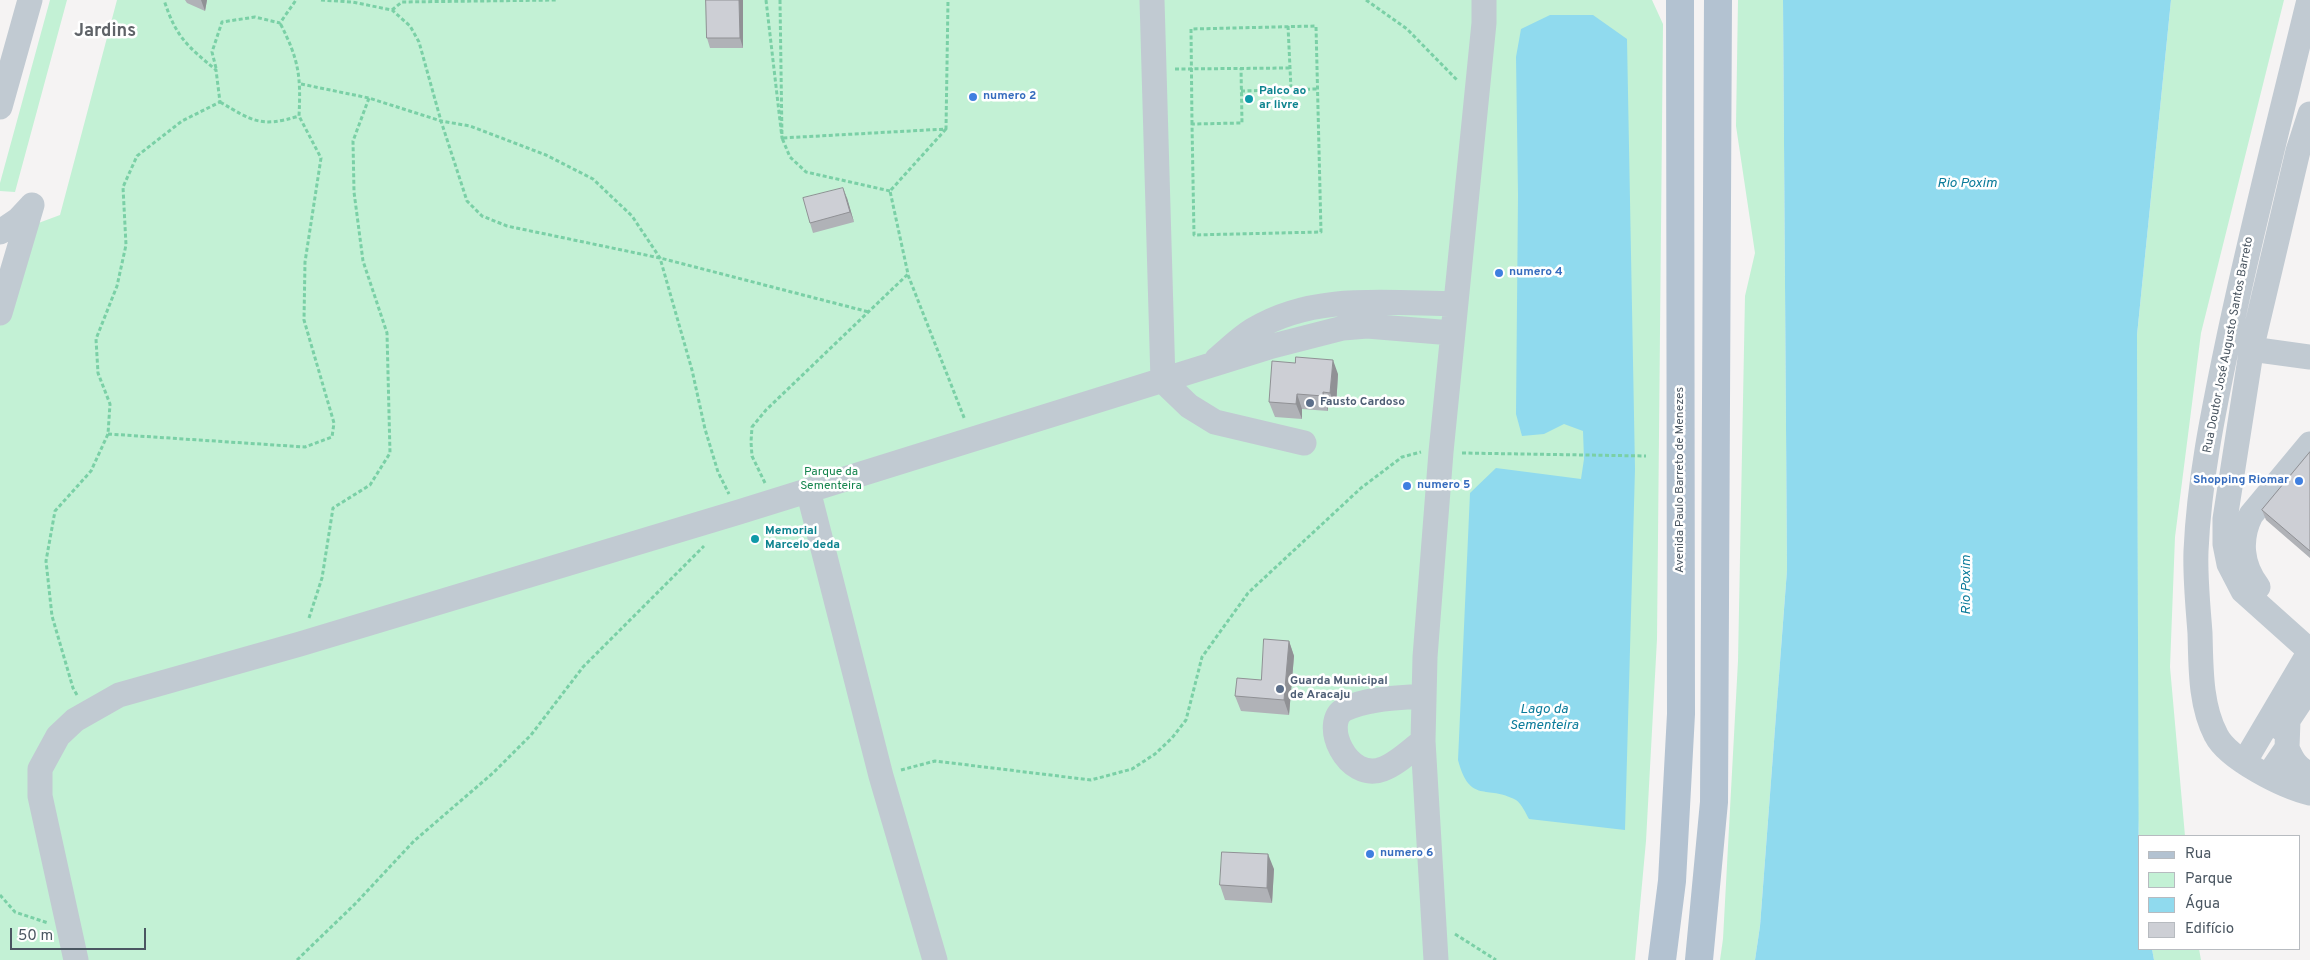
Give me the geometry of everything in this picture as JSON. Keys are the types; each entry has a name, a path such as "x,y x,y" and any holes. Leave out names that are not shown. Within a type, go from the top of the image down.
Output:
{"main road":[{"name":"Avenida Paulo Barreto de Menezes","path":"1662,960 1672,881 1681,714 1680,0"},
{"path":"1698,960 1714,802 1718,0"}],"street":[{"path":"0,107 7,52 30,0"},
{"path":"1152,0 1162,380 1188,406 1215,422 1304,443"},
{"path":"1436,960 1423,741 1424,696 1441,452 1484,23 1484,0"},
{"name":"Rua Doutor José Augusto Santos Barreto","path":"2309,0 2247,250 2214,411 2197,531 2198,592 2205,702 2209,722 2217,738 2226,748 2255,768 2296,790 2310,793"},
{"path":"2255,768 2310,651 2243,591 2229,564 2225,544 2225,519 2251,349 2298,151 2310,114"},
{"path":"0,232 18,220 32,205 0,312"},
{"path":"1208,366 1256,328 1286,315 1312,307 1347,303 1455,304"},
{"path":"76,960 40,796 40,769 58,736 75,720 119,695 300,644 738,512 1269,347 1343,328 1367,326 1452,333"},
{"path":"2251,349 2310,357"},
{"path":"2310,444 2251,515 2242,538 2251,578 2264,595 2310,634"},
{"path":"808,490 881,776 935,960"},
{"path":"2255,768 2310,687"},
{"path":"1423,741 1388,766 1370,772 1358,769 1346,759 1340,748 1335,723 1338,715 1343,710 1378,700 1424,696"},
{"path":"2288,720 2287,748 2292,761 2302,771 2310,774"},
{"path":"2255,768 2287,748"}],"path":[{"path":"164,0 170,18 185,44 216,70"},
{"path":"280,23 296,0"},
{"path":"321,0 352,2 392,10 410,26 419,42 441,121 467,201 482,216 507,226 660,258 869,312"},
{"path":"392,10 402,2 556,0"},
{"path":"766,0 782,138 790,157 806,172 890,191"},
{"path":"780,0 782,138"},
{"path":"890,191 946,129 948,0"},
{"path":"1366,0 1407,29 1476,99"},
{"path":"108,434 305,447 332,437 334,423 304,320 305,262 321,158 299,116 301,84 294,50 280,23 255,17 222,22 212,52 220,102"},
{"path":"1288,26 1291,89"},
{"path":"1288,26 1316,26 1321,232 1194,235 1191,28 1288,26"},
{"path":"1192,124 1242,123 1241,68"},
{"path":"1154,70 1290,68"},
{"path":"301,84 369,98 441,121 470,126 512,141 546,155 593,179 632,216 660,258 716,464 738,512"},
{"path":"1241,90 1317,89"},
{"path":"300,644 322,578 333,508 370,485 390,453 387,333 363,261 354,192 353,141 369,98"},
{"path":"220,102 252,120 278,122 299,116"},
{"path":"88,712 73,688 52,616 46,561 54,511 91,471 108,434 110,404 98,373 96,339 117,286 126,245 123,187 137,156 182,121 220,102"},
{"path":"782,138 946,129"},
{"path":"890,191 908,274 972,440"},
{"path":"774,501 752,456 752,427 766,410 908,274"},
{"path":"881,776 918,764 935,761 1091,780 1132,769 1155,754 1172,738 1186,720 1202,657 1248,593 1361,488 1402,457 1428,451 1646,456"},
{"path":"297,960 356,903 414,841 493,773 531,735 583,668 711,540"},
{"path":"0,895 15,912 70,931"},
{"path":"1434,920 1496,960"}],"green space":[{"path":"50,0 67,0 15,192 0,191 0,183"},
{"name":"Parque da Sementeira","path":"117,0 1652,0 1663,24 1657,639 1646,841 1635,960 0,960 0,273 17,231 60,215"},
{"path":"1738,0 1783,0 1787,570 1760,926 1755,960 1720,960 1723,939 1738,661 1745,296 1755,253 1736,126"},
{"path":"2171,0 2284,0 2201,333 2175,537 2170,667 2185,835 2139,835 2137,335"},
{"path":"2152,950 2199,950 2201,960 2154,960"}],"water":[{"name":"Rio Poxim","path":"1783,0 2171,0 2137,335 2138,950 2152,950 2154,960 1755,960 1760,926 1787,570"},
{"name":"Lago da Sementeira","path":"1550,15 1593,15 1627,39 1635,469 1625,830 1529,819 1522,806 1516,800 1474,788 1468,783 1458,760 1470,493 1496,468 1581,479 1584,459 1583,431 1564,424 1544,434 1522,436 1516,414 1518,195 1516,57 1521,29"}],"building":[{"path":"706,0 739,0 740,38 707,38"},
{"path":"843,188 850,212 810,223 803,198"},
{"path":"1296,357 1333,360 1330,393 1323,392 1323,396 1297,394 1296,404 1269,402 1272,361 1295,363"},
{"name":"Shopping Riomar","path":"2310,452 2310,551 2262,510"},
{"path":"1264,639 1289,641 1284,700 1235,696 1237,678 1261,680"},
{"path":"1222,852 1268,854 1267,888 1220,885"}],"place":[{"name":"numero 2","path":"973,97"},
{"name":"Palco ao ar livre","path":"1249,99"},
{"name":"numero 4","path":"1499,273"},
{"name":"Fausto Cardoso","path":"1310,403"},
{"name":"Shopping Riomar","path":"2299,481"},
{"name":"numero 5","path":"1407,486"},
{"name":"Memorial Marcelo deda","path":"755,539"},
{"name":"Guarda Municipal de Aracaju","path":"1280,689"},
{"name":"numero 6","path":"1370,854"}],"district":[{"name":"Jardins","path":"105,32"}]}
